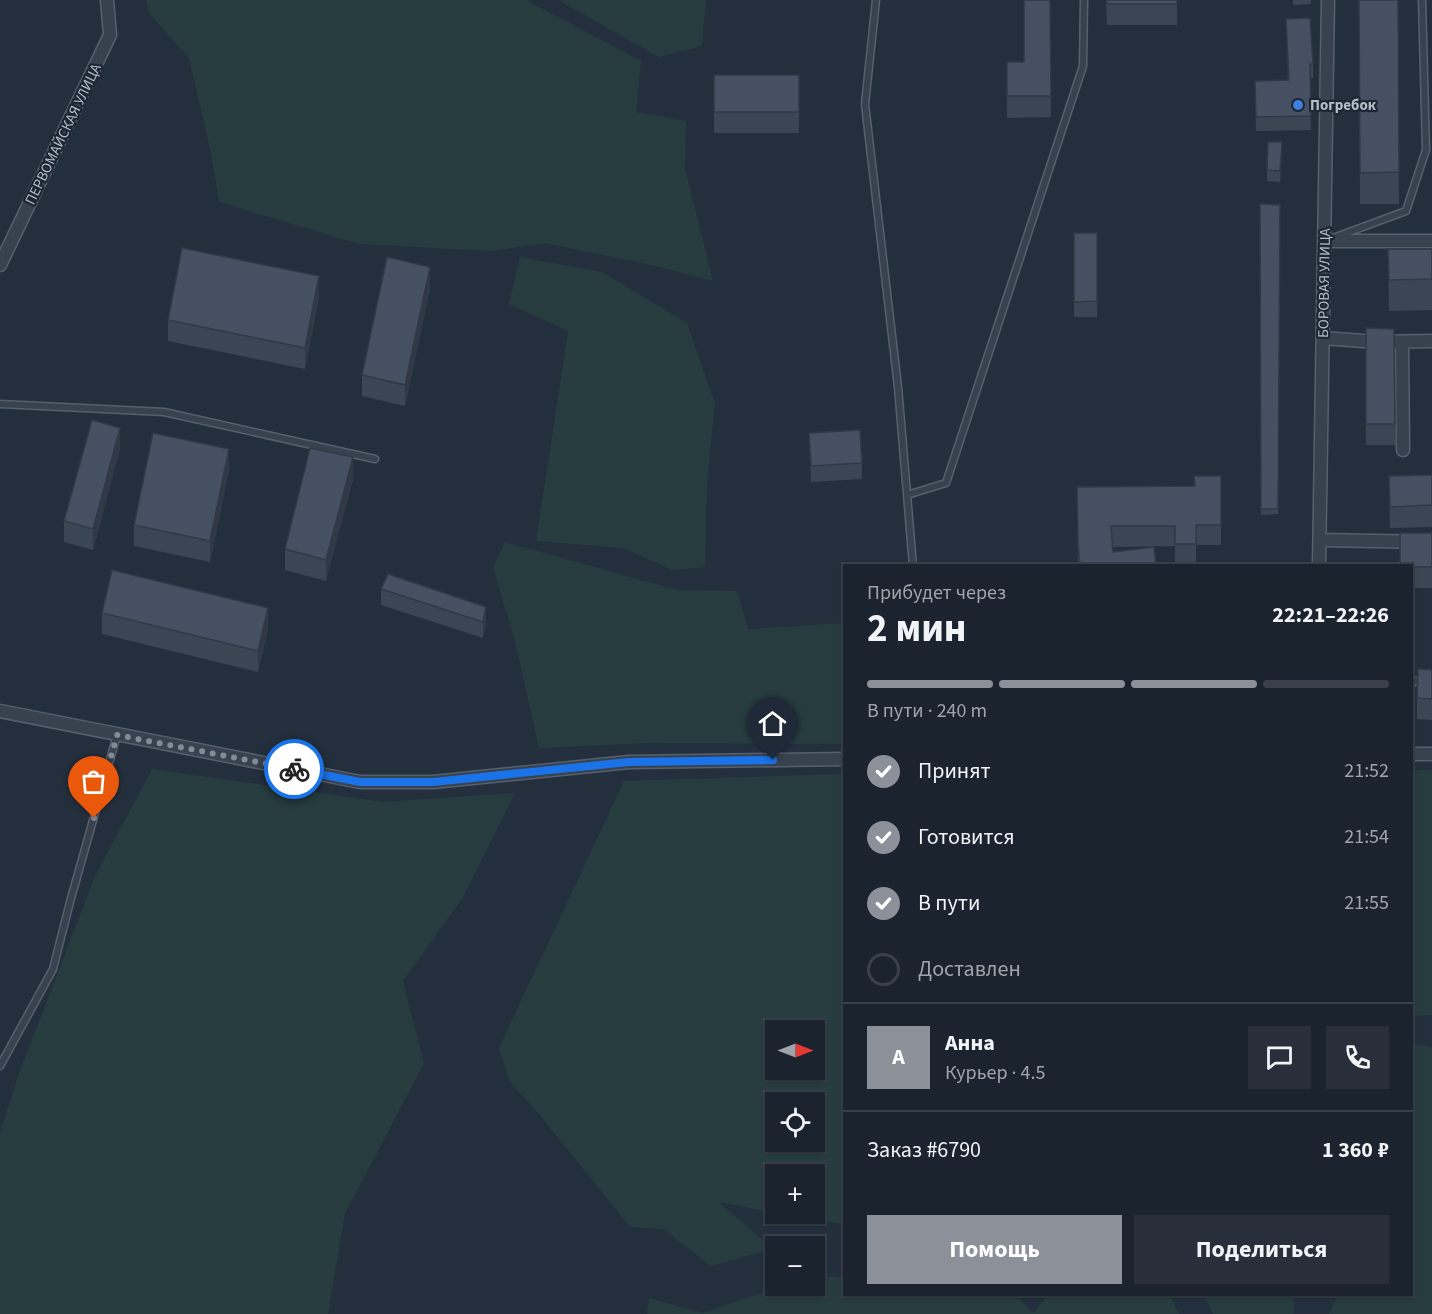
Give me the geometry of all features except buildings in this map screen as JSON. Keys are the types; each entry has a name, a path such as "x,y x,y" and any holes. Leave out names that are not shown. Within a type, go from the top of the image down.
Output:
{"street":[{"name":"ПЕРВОМАЙСКАЯ УЛИЦА","path":"0,265 110,35 107,0"},
{"name":"БОРОВАЯ УЛИЦА","path":"1319,564 1328,0"},
{"path":"1324,241 1432,241"},
{"path":"1323,338 1377,342 1432,341"},
{"path":"1402,342 1403,450"},
{"path":"1320,540 1432,542"},
{"path":"0,711 360,782 433,782 629,762 843,759"},
{"path":"1413,754 1432,754"}],"lane":[{"path":"876,0 866,104 898,387 913,564"},
{"path":"907,495 946,483 1083,66 1084,0"},
{"path":"1324,241 1406,211 1429,150 1422,0"},
{"path":"0,404 164,412 375,459"},
{"path":"1413,681 1432,681"},
{"path":"0,1066 53,969 117,735"}],"green space":[{"path":"146,0 526,0 641,61 636,112 686,121 685,169 713,281 651,265 545,243 492,251 359,244 219,202 211,153 189,58 148,12"},
{"path":"558,0 706,0 702,46 659,57"},
{"path":"520,257 602,272 687,323 715,403 707,483 705,567 672,570 623,548 536,541 568,331 509,304"},
{"path":"505,542 677,590 737,591 748,629 843,623 843,744 647,743 539,748 515,641 493,568"},
{"path":"152,769 384,802 515,793 462,899 403,981 424,1063 345,1214 328,1314 0,1314 0,1133 19,1073 95,876"},
{"path":"1413,770 1432,770 1432,1015 1413,1016"},
{"path":"843,774 843,1230 839,1223 825,1221 825,1164 765,1164 765,1211 719,1202 765,1242 765,1251 710,1266 664,1229 630,1227 539,1114 510,1082 499,1048 624,781"},
{"path":"1413,1044 1432,1047 1432,1314 1329,1314 1338,1296 1413,1296"},
{"path":"843,1277 843,1296 1016,1296 1033,1313 1047,1296 1170,1296 1179,1314 647,1314 649,1298 703,1313 765,1293 765,1296 825,1296 825,1278"},
{"path":"1204,1296 1293,1296 1294,1314 1213,1314"}],"way so far":[{"path":"94,818 117,735 294,769"}],"place":[{"name":"Погребок","path":"1298,105"}],"route":[{"path":"294,769 360,782 433,782 629,762 773,760"}]}
